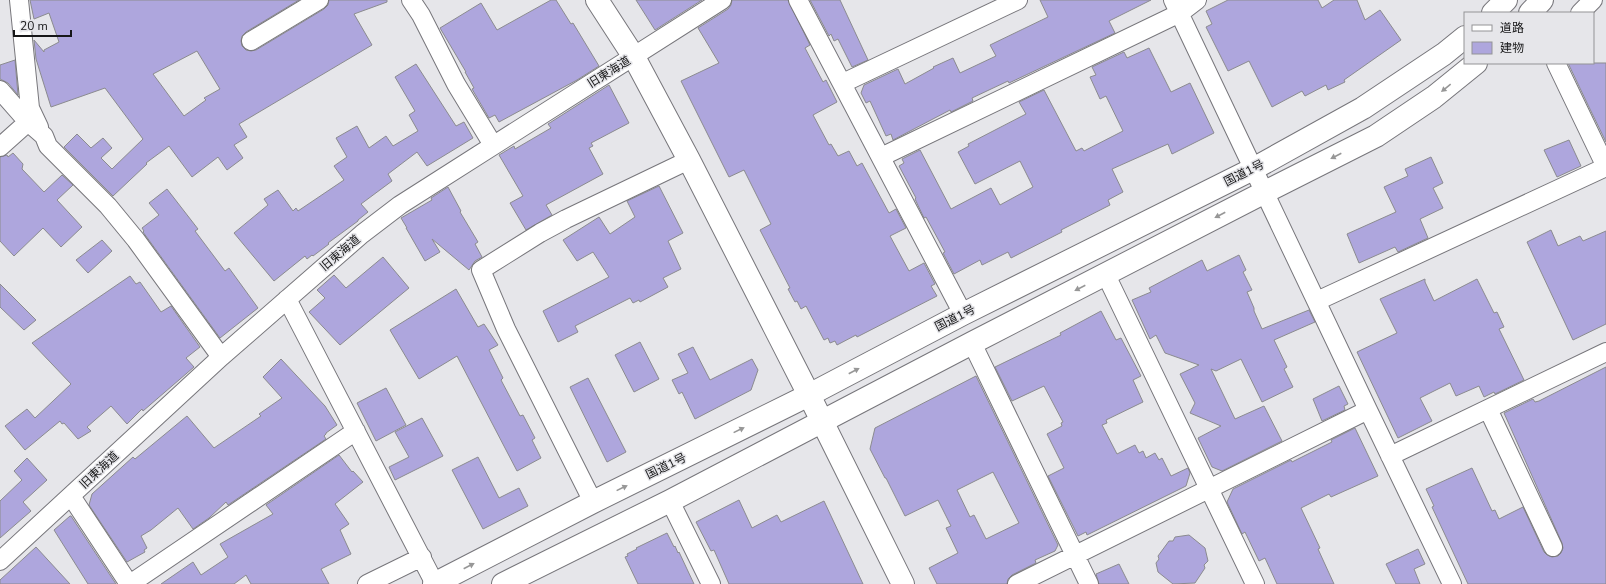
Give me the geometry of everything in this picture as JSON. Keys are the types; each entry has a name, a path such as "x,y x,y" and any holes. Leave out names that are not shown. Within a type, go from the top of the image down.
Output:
{"main road":[{"path":"597,0 634,57 689,160 904,584"},
{"path":"1494,12 1506,0"},
{"name":"国道1号","path":"435,584 593,502 809,395 963,314 1253,169 1363,108 1444,54 1464,37"},
{"path":"503,584 532,578 670,501 972,343 1376,136 1434,97 1475,64"}],"street":[{"path":"19,0 30,108 48,146 108,206 136,240 221,357"},
{"path":"251,41 319,0"},
{"path":"411,0 421,15 456,84 493,145"},
{"name":"旧東海道","path":"0,561 221,357 375,224 400,205 722,0"},
{"path":"798,0 843,83 963,314"},
{"path":"843,83 1018,0"},
{"path":"881,157 1176,7 1197,0"},
{"path":"1581,12 1593,0"},
{"path":"1176,7 1452,584"},
{"path":"1317,301 1606,167 1556,64"},
{"path":"0,90 28,122 44,136"},
{"path":"0,147 28,122"},
{"path":"593,502 506,329 481,270 540,233 566,219 689,160"},
{"path":"1106,275 1255,584"},
{"path":"288,299 435,584"},
{"path":"972,343 1089,584"},
{"path":"1390,456 1606,352"},
{"path":"1488,409 1553,547"},
{"path":"1017,584 1368,410"},
{"path":"71,496 130,584 356,431"},
{"path":"670,501 711,584"},
{"path":"367,584 422,557"}],"building":[{"path":"30,0 299,0 246,32 242,36 242,46 246,50 251,51 256,50 324,9 328,5 329,0 387,0 387,2 354,14 372,45 239,124 247,137 234,145 243,158 227,170 218,157 192,177 169,146 146,163 147,164 113,196 64,147 77,134 91,148 103,138 112,148 101,158 112,169 143,139 105,88 51,107 36,59 34,40 44,52 44,50 59,42 49,13 34,19","holes":["197,51 220,89 204,98 206,100 184,116 153,74"]},
{"path":"551,0 556,0 571,24 573,23 599,66 577,80 499,122 495,115 489,118 472,89 474,88 466,72 440,28 481,3 497,30"},
{"path":"636,0 702,0 655,30"},
{"path":"732,0 788,0 810,45 805,48 823,82 826,80 837,102 813,115 829,145 831,144 838,156 849,151 857,166 862,163 889,213 896,209 906,228 890,236 909,271 924,263 935,284 931,286 937,296 857,337 856,335 837,345 835,341 830,343 828,338 824,340 806,306 801,309 797,301 795,302 788,289 790,288 760,230 771,224 744,170 729,177 681,81 719,63 698,28 728,9"},
{"path":"810,0 840,0 868,60 852,67 838,39 834,41 831,34 829,36"},
{"path":"1040,0 1151,0 1109,21 1115,33 1009,83 1008,81 972,98 973,101 951,112 950,110 893,140 891,134 886,136 870,101 866,103 861,93 864,85 898,69 905,84 934,68 933,67 953,58 960,73 996,56 990,45 1048,17"},
{"path":"1228,0 1318,0 1322,8 1334,0 1357,0 1365,20 1380,10 1401,40 1344,80 1345,82 1328,90 1326,85 1305,96 1302,91 1272,107 1249,61 1228,71 1206,27 1212,24 1206,11"},
{"path":"1149,48 1171,92 1190,83 1214,133 1172,154 1168,144 1112,169 1123,192 1108,200 1110,205 1011,258 1008,252 982,265 980,260 954,274 943,253 945,252 926,217 924,218 915,199 916,198 899,166 904,163 902,159 920,150 951,209 991,188 1000,205 1033,187 1020,161 975,184 958,152 969,146 968,144 1026,114 1019,102 1044,90 1076,151 1082,148 1084,151 1123,131 1106,96 1100,99 1090,77 1096,75 1092,67 1124,52 1127,58"},
{"path":"15,60 18,95 8,83 0,79 0,65"},
{"path":"1606,63 1606,142 1568,64"},
{"path":"416,64 456,126 464,122 473,138 427,166 417,152 388,174 392,181 361,204 368,212 313,256 312,255 307,259 305,256 274,281 234,233 268,205 264,199 278,190 293,211 296,208 298,211 344,180 334,166 347,157 336,138 357,126 369,148 386,136 393,146 418,131 409,115 415,111 395,77"},
{"path":"609,85 629,123 591,143 593,146 589,148 603,174 546,205 552,215 526,230 510,203 523,196 499,155 514,146 515,149 551,128 548,124"},
{"path":"1569,140 1581,166 1557,177 1544,150"},
{"path":"13,153 23,164 22,169 44,192 62,175 73,185 57,200 82,227 61,247 43,228 14,256 0,241 0,157 7,155 8,157"},
{"path":"1431,157 1443,183 1433,188 1443,208 1420,219 1428,238 1398,252 1395,247 1359,263 1347,234 1396,212 1384,187 1408,176 1405,169"},
{"path":"659,186 683,233 668,241 681,269 663,278 668,287 640,302 639,300 633,303 630,298 575,326 578,332 558,342 543,311 609,277 593,252 577,261 563,240 599,217 610,234 635,217 627,201"},
{"path":"448,187 461,211 460,212 478,242 475,244 482,257 475,261 469,270 432,239 440,252 425,261 401,218 432,200 431,198"},
{"path":"167,189 198,229 195,231 225,271 229,268 258,308 220,338 143,232 144,231 142,228 159,215 149,203"},
{"path":"1551,230 1558,246 1580,236 1583,241 1606,231 1606,324 1573,340 1527,242"},
{"path":"102,240 112,251 88,273 76,260"},
{"path":"1239,255 1246,270 1243,272 1252,290 1247,292 1262,329 1309,310 1315,322 1274,340 1287,367 1284,369 1293,387 1262,402 1241,359 1216,371 1211,369 1235,419 1264,406 1282,441 1222,471 1212,467 1198,438 1221,426 1190,413 1195,403 1180,374 1199,365 1165,353 1156,335 1150,339 1132,300 1151,292 1149,288 1202,260 1207,271"},
{"path":"383,257 409,288 340,345 309,312 325,298 317,290 334,275 346,288"},
{"path":"130,276 136,284 140,282 161,312 171,306 200,347 186,358 194,367 143,411 142,409 127,424 111,406 87,427 91,431 78,439 64,423 62,424 60,421 25,450 5,426 27,409 35,418 71,384 32,343"},
{"path":"1425,279 1434,301 1477,279 1494,313 1497,312 1504,327 1499,329 1524,380 1495,394 1494,392 1484,397 1479,386 1456,396 1450,383 1420,398 1432,421 1398,438 1357,352 1397,333 1380,299"},
{"path":"0,284 36,320 24,330 0,307"},
{"path":"456,289 478,327 484,324 498,345 489,350 503,378 501,380 520,416 523,415 535,438 532,440 541,458 517,471 457,356 419,379 390,330"},
{"path":"1101,311 1116,340 1121,338 1141,376 1133,380 1143,402 1106,420 1107,423 1102,425 1117,454 1135,445 1139,453 1143,451 1146,458 1155,453 1159,460 1162,458 1171,476 1188,468 1190,473 1186,486 1087,535 1086,532 1078,536 1048,476 1064,468 1047,434 1062,426 1061,423 1063,422 1044,386 1012,401 995,367 1061,335 1060,333"},
{"path":"640,342 659,379 634,392 615,355"},
{"path":"693,347 710,380 752,359 758,370 751,390 695,419 682,392 679,394 672,380 688,373 678,354"},
{"path":"281,359 325,406 337,425 326,433 324,436 326,439 228,505 226,502 209,518 193,529 178,508 151,530 141,536 147,548 144,550 145,552 127,562 89,505 92,494 133,457 135,459 187,416 214,448 261,416 259,414 282,398 263,377"},
{"path":"1606,367 1606,584 1468,584 1432,507 1434,506 1426,489 1472,468 1492,511 1495,510 1499,519 1523,507 1544,552 1552,557 1558,556 1563,548 1562,543 1504,413 1533,399 1535,402 1539,401"},
{"path":"976,376 1058,545 1055,551 1035,560 1036,563 1012,575 1008,579 1007,584 937,584 929,568 958,553 946,528 951,526 938,500 905,516 870,449 875,428","holes":["993,472 1019,523 986,539 974,515 970,517 957,490"]},
{"path":"588,378 626,452 607,462 570,387"},
{"path":"1339,386 1348,404 1344,406 1345,410 1322,421 1313,399"},
{"path":"386,388 406,425 376,441 357,403"},
{"path":"422,418 443,456 395,480 389,467 409,457 395,432"},
{"path":"1355,428 1378,476 1331,497 1329,494 1301,508 1320,548 1318,549 1334,584 1277,584 1265,558 1259,561 1245,532 1242,534 1227,502 1233,489 1291,460 1292,462 1332,442 1331,440"},
{"path":"339,455 352,472 353,471 363,482 335,504 349,524 340,530 351,554 321,569 329,584 251,584 246,575 234,584 161,584 193,562 201,575 228,557 220,544 273,514 266,505"},
{"path":"478,457 499,498 519,488 528,506 483,529 452,470"},
{"path":"27,458 47,480 23,502 31,511 0,538 0,501 22,480 14,471"},
{"path":"739,500 752,528 777,515 781,522 824,501 863,584 729,584 714,550 711,551 696,522"},
{"path":"70,516 116,584 88,584 54,530"},
{"path":"667,533 674,547 675,546 678,553 679,552 694,584 638,584 625,557 628,556 627,554 637,549 636,548"},
{"path":"1189,535 1205,548 1208,561 1204,565 1205,568 1195,583 1173,584 1158,572 1156,563 1159,559 1158,556 1169,541 1173,541 1175,537"},
{"path":"36,547 70,584 0,584 0,580"},
{"path":"1418,549 1425,564 1414,569 1420,584 1396,584 1386,564"},
{"path":"1119,564 1129,584 1099,584 1096,574"}]}
